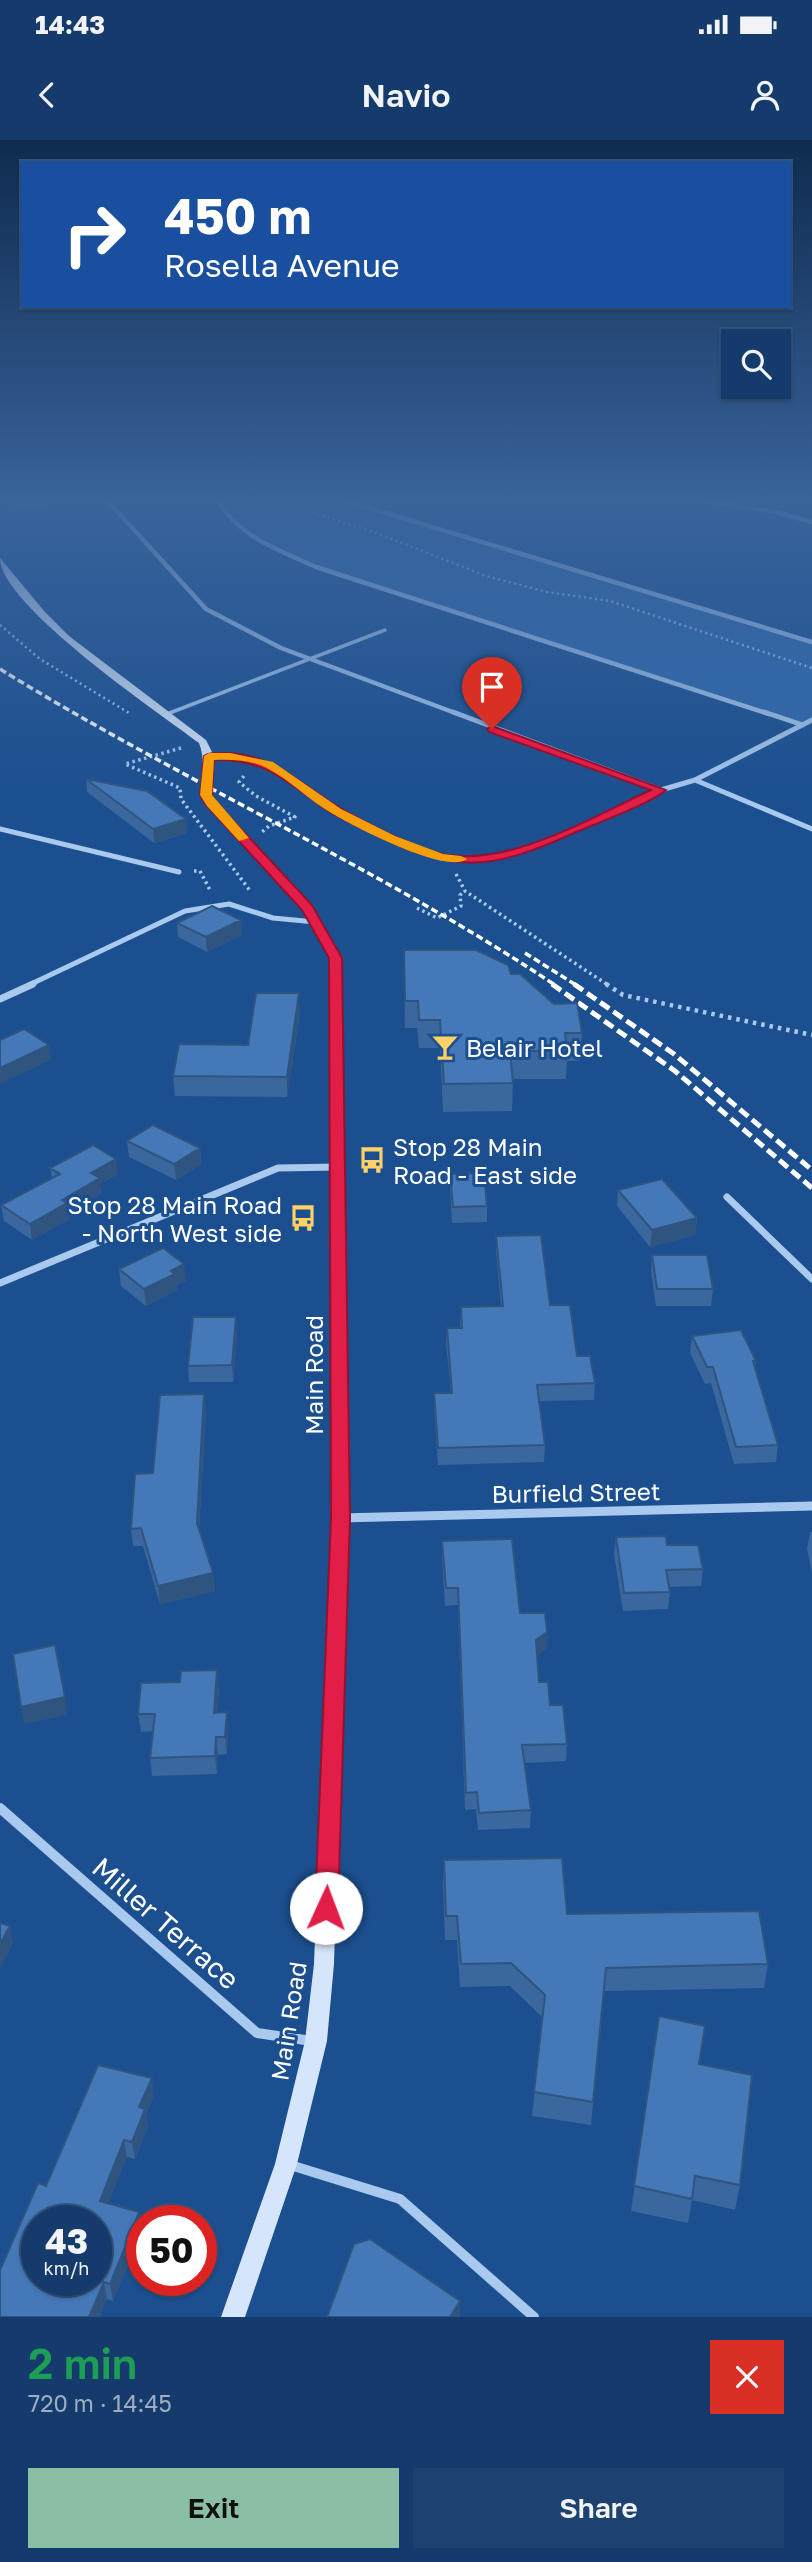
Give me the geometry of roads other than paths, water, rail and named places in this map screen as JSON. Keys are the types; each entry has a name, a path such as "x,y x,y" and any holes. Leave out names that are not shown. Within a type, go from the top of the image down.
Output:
{"main road":[{"path":"30,601 82,653 203,741 209,756"},
{"name":"Main Road","path":"209,756 206,795 211,804 307,908 336,958 341,1518 324,1964 316,2042 286,2164 233,2317"}],"street":[{"path":"198,601 206,609 281,648 661,790"},
{"path":"420,601 803,724"},
{"path":"675,601 812,642"},
{"path":"209,756 258,760 269,764 337,811 418,851 448,858 475,860 523,851 661,790 695,780 812,720"},
{"path":"695,780 812,829"},
{"path":"0,829 179,872"},
{"path":"0,999 185,911 229,904 273,918 315,922"},
{"path":"0,1283 278,1168 338,1167"},
{"path":"726,1197 812,1279"},
{"name":"Burfield Street","path":"341,1518 812,1506"},
{"name":"Miller Terrace","path":"0,1808 257,2034 316,2042"},
{"path":"286,2164 400,2199 534,2317"}],"lane":[{"path":"167,714 385,630"}],"railway":[{"path":"0,669 138,749 419,902 555,985"},
{"path":"525,953 576,985"},
{"path":"552,984 675,1071 812,1188"},
{"path":"574,984 674,1054 812,1170"}],"place":[{"name":"Belair Hotel","path":"445,1047"},
{"name":"Stop 28 Main Road - East side","path":"372,1160"},
{"name":"Stop 28 Main Road - North West side","path":"303,1218"}]}
